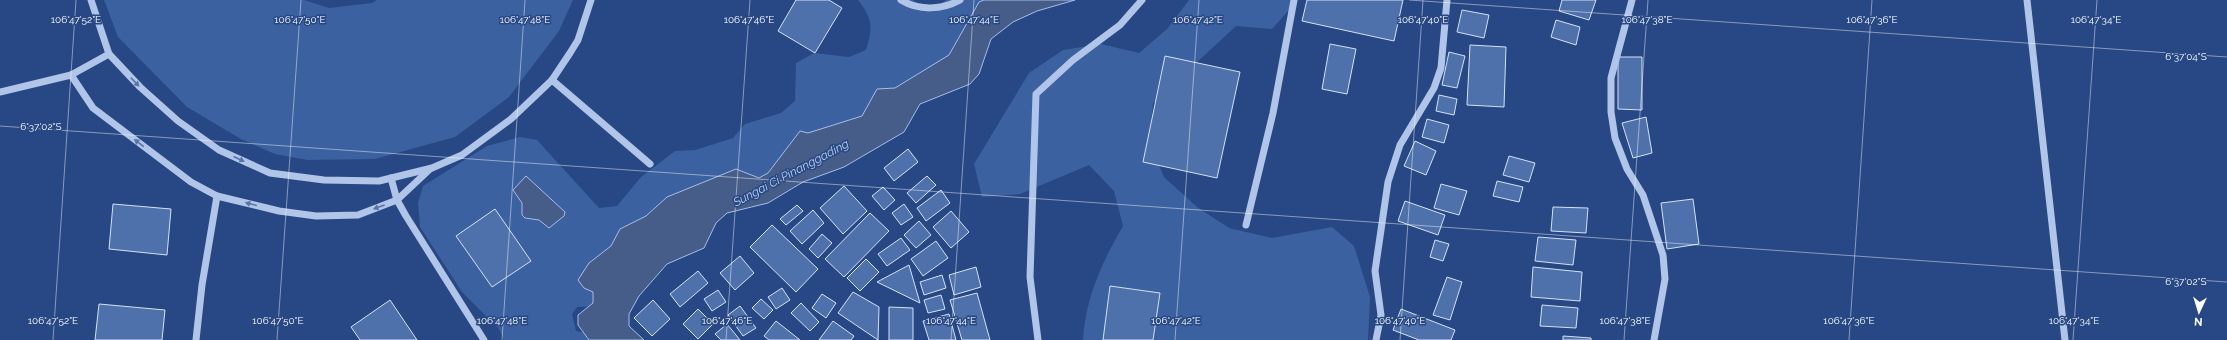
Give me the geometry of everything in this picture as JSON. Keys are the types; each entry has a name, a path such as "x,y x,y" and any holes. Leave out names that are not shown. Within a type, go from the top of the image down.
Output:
{"street":[{"path":"91,0 109,54 140,87 178,121 220,150 270,173 324,180 379,181 432,168 462,155 511,119 552,80 578,40 591,0"},
{"path":"900,0 923,8 948,7 960,0"},
{"path":"1038,340 1030,277 1036,94 1073,60 1120,25 1142,0"},
{"path":"1246,224 1273,113 1294,0"},
{"path":"1376,340 1380,315 1375,271 1388,182 1400,145 1434,88 1441,68 1447,0"},
{"path":"1632,0 1611,78 1611,112 1615,138 1627,169 1643,194 1663,255 1665,279 1654,340"},
{"path":"2027,0 2065,340"},
{"path":"0,92 71,75 109,54"},
{"path":"71,75 93,108 191,182 217,196 279,212 316,216 358,215 397,200 432,168"},
{"path":"552,80 650,164"},
{"path":"391,178 397,200 418,238 484,340"},
{"path":"196,340 202,285 217,196"}],"shaded area":[{"path":"104,0 304,0 329,8 372,3 377,0 573,0 559,31 509,97 455,137 375,159 308,160 275,154 241,139 187,107 118,37"},
{"path":"858,0 913,0 922,7 939,5 946,0 1006,0 965,51 765,184 598,282 596,306 577,307 572,314 576,331 585,333 593,340 504,340 499,329 462,292 420,227 418,203 423,186 487,146 520,137 537,140 599,208 617,206 641,177 675,151 695,150 733,138 745,124 781,113 795,101 796,63 814,53 849,57 866,50 870,36 870,24 867,13"},
{"path":"1189,0 1298,0 1272,29 1236,26 1153,103 1149,142 1164,177 1197,207 1229,228 1272,238 1332,227 1354,246 1370,297 1368,340 1083,340 1084,325 1091,295 1108,253 1123,226 1114,191 1089,165 1020,194 982,197 974,164 1029,73 1063,50 1101,44 1139,53 1167,29"}],"water":[{"name":"Sungai Ci Pinanggading","path":"984,0 1075,0 1037,11 1013,22 991,39 979,74 970,84 920,104 904,132 844,167 803,182 768,203 727,213 716,223 704,248 667,264 639,296 629,314 629,326 644,340 589,340 578,325 578,315 593,303 593,292 584,288 578,280 589,263 611,246 620,229 646,216 667,197 736,169 759,178 768,173 800,131 808,133 862,116 877,89 895,88 949,55 979,2"},
{"path":"526,176 565,212 564,216 549,228 539,220 525,218 522,215 522,203 513,190"}],"building":[{"path":"796,0 829,0 842,8 815,53 778,31"},
{"path":"1307,0 1403,0 1394,41 1302,21"},
{"path":"1562,0 1596,0 1589,20 1559,11"},
{"path":"1462,10 1489,15 1484,38 1457,32"},
{"path":"1556,20 1580,27 1576,45 1551,37"},
{"path":"1330,44 1356,49 1347,94 1322,89"},
{"path":"1470,45 1506,47 1504,107 1467,105"},
{"path":"1449,52 1465,56 1457,88 1442,85"},
{"path":"1165,56 1240,72 1217,178 1143,162"},
{"path":"1618,57 1642,57 1642,110 1618,109"},
{"path":"1439,95 1457,99 1454,115 1436,111"},
{"path":"1646,117 1652,153 1633,158 1622,123"},
{"path":"1427,119 1449,125 1444,143 1422,137"},
{"path":"1415,141 1436,151 1426,175 1404,166"},
{"path":"908,149 918,162 894,181 884,168"},
{"path":"1509,156 1535,163 1529,182 1503,175"},
{"path":"927,176 936,185 916,203 907,193"},
{"path":"1497,181 1523,187 1519,202 1493,196"},
{"path":"1441,184 1467,191 1459,215 1434,208"},
{"path":"844,186 867,211 843,234 820,208"},
{"path":"883,187 895,200 884,210 872,196"},
{"path":"941,190 950,203 926,221 917,208"},
{"path":"1693,199 1699,244 1667,249 1661,203"},
{"path":"1405,201 1445,215 1438,235 1398,221"},
{"path":"113,204 171,209 167,255 109,249"},
{"path":"904,204 913,217 901,225 892,213"},
{"path":"797,205 803,211 786,225 780,219"},
{"path":"1553,207 1588,208 1586,233 1551,231"},
{"path":"495,209 531,261 492,287 456,236"},
{"path":"813,210 824,223 802,244 790,231"},
{"path":"951,211 969,232 951,248 933,227"},
{"path":"870,213 889,231 844,277 825,259"},
{"path":"919,221 931,235 916,248 904,235"},
{"path":"772,225 818,269 796,292 750,247"},
{"path":"822,234 832,243 818,258 809,249"},
{"path":"1538,237 1576,240 1573,265 1535,261"},
{"path":"901,238 910,250 887,266 878,254"},
{"path":"1435,240 1449,244 1443,261 1430,257"},
{"path":"936,241 948,258 923,276 911,259"},
{"path":"740,256 754,273 735,290 720,273"},
{"path":"866,259 879,272 860,291 847,278"},
{"path":"909,265 920,303 877,282"},
{"path":"976,267 981,287 954,295 949,275"},
{"path":"1533,267 1582,272 1580,301 1531,297"},
{"path":"698,271 708,283 680,307 670,294"},
{"path":"942,275 946,288 924,295 920,282"},
{"path":"1447,277 1462,282 1450,320 1433,315"},
{"path":"1110,286 1160,293 1153,340 1103,340"},
{"path":"782,288 790,300 776,309 768,297"},
{"path":"718,290 726,302 712,311 704,299"},
{"path":"853,292 879,307 878,340 838,313"},
{"path":"977,293 990,340 962,340 950,300"},
{"path":"822,294 836,303 826,318 812,308"},
{"path":"941,295 945,309 928,313 924,300"},
{"path":"761,299 773,310 764,319 752,308"},
{"path":"390,300 417,340 360,340 351,327"},
{"path":"653,300 670,319 652,336 634,318"},
{"path":"801,303 819,322 810,331 791,313"},
{"path":"99,304 165,310 162,340 95,340"},
{"path":"1542,305 1578,308 1576,328 1540,326"},
{"path":"740,306 756,328 743,336 728,315"},
{"path":"889,307 913,308 913,340 889,340"},
{"path":"698,309 713,324 698,339 683,324"},
{"path":"1401,309 1455,330 1451,340 1419,340 1393,330"},
{"path":"949,314 956,340 929,340 923,321"},
{"path":"776,321 800,340 769,340 764,336"},
{"path":"833,321 854,336 851,340 819,340"},
{"path":"727,324 740,340 721,340 715,334"},
{"path":"1563,336 1591,338 1591,340 1563,340"}]}
